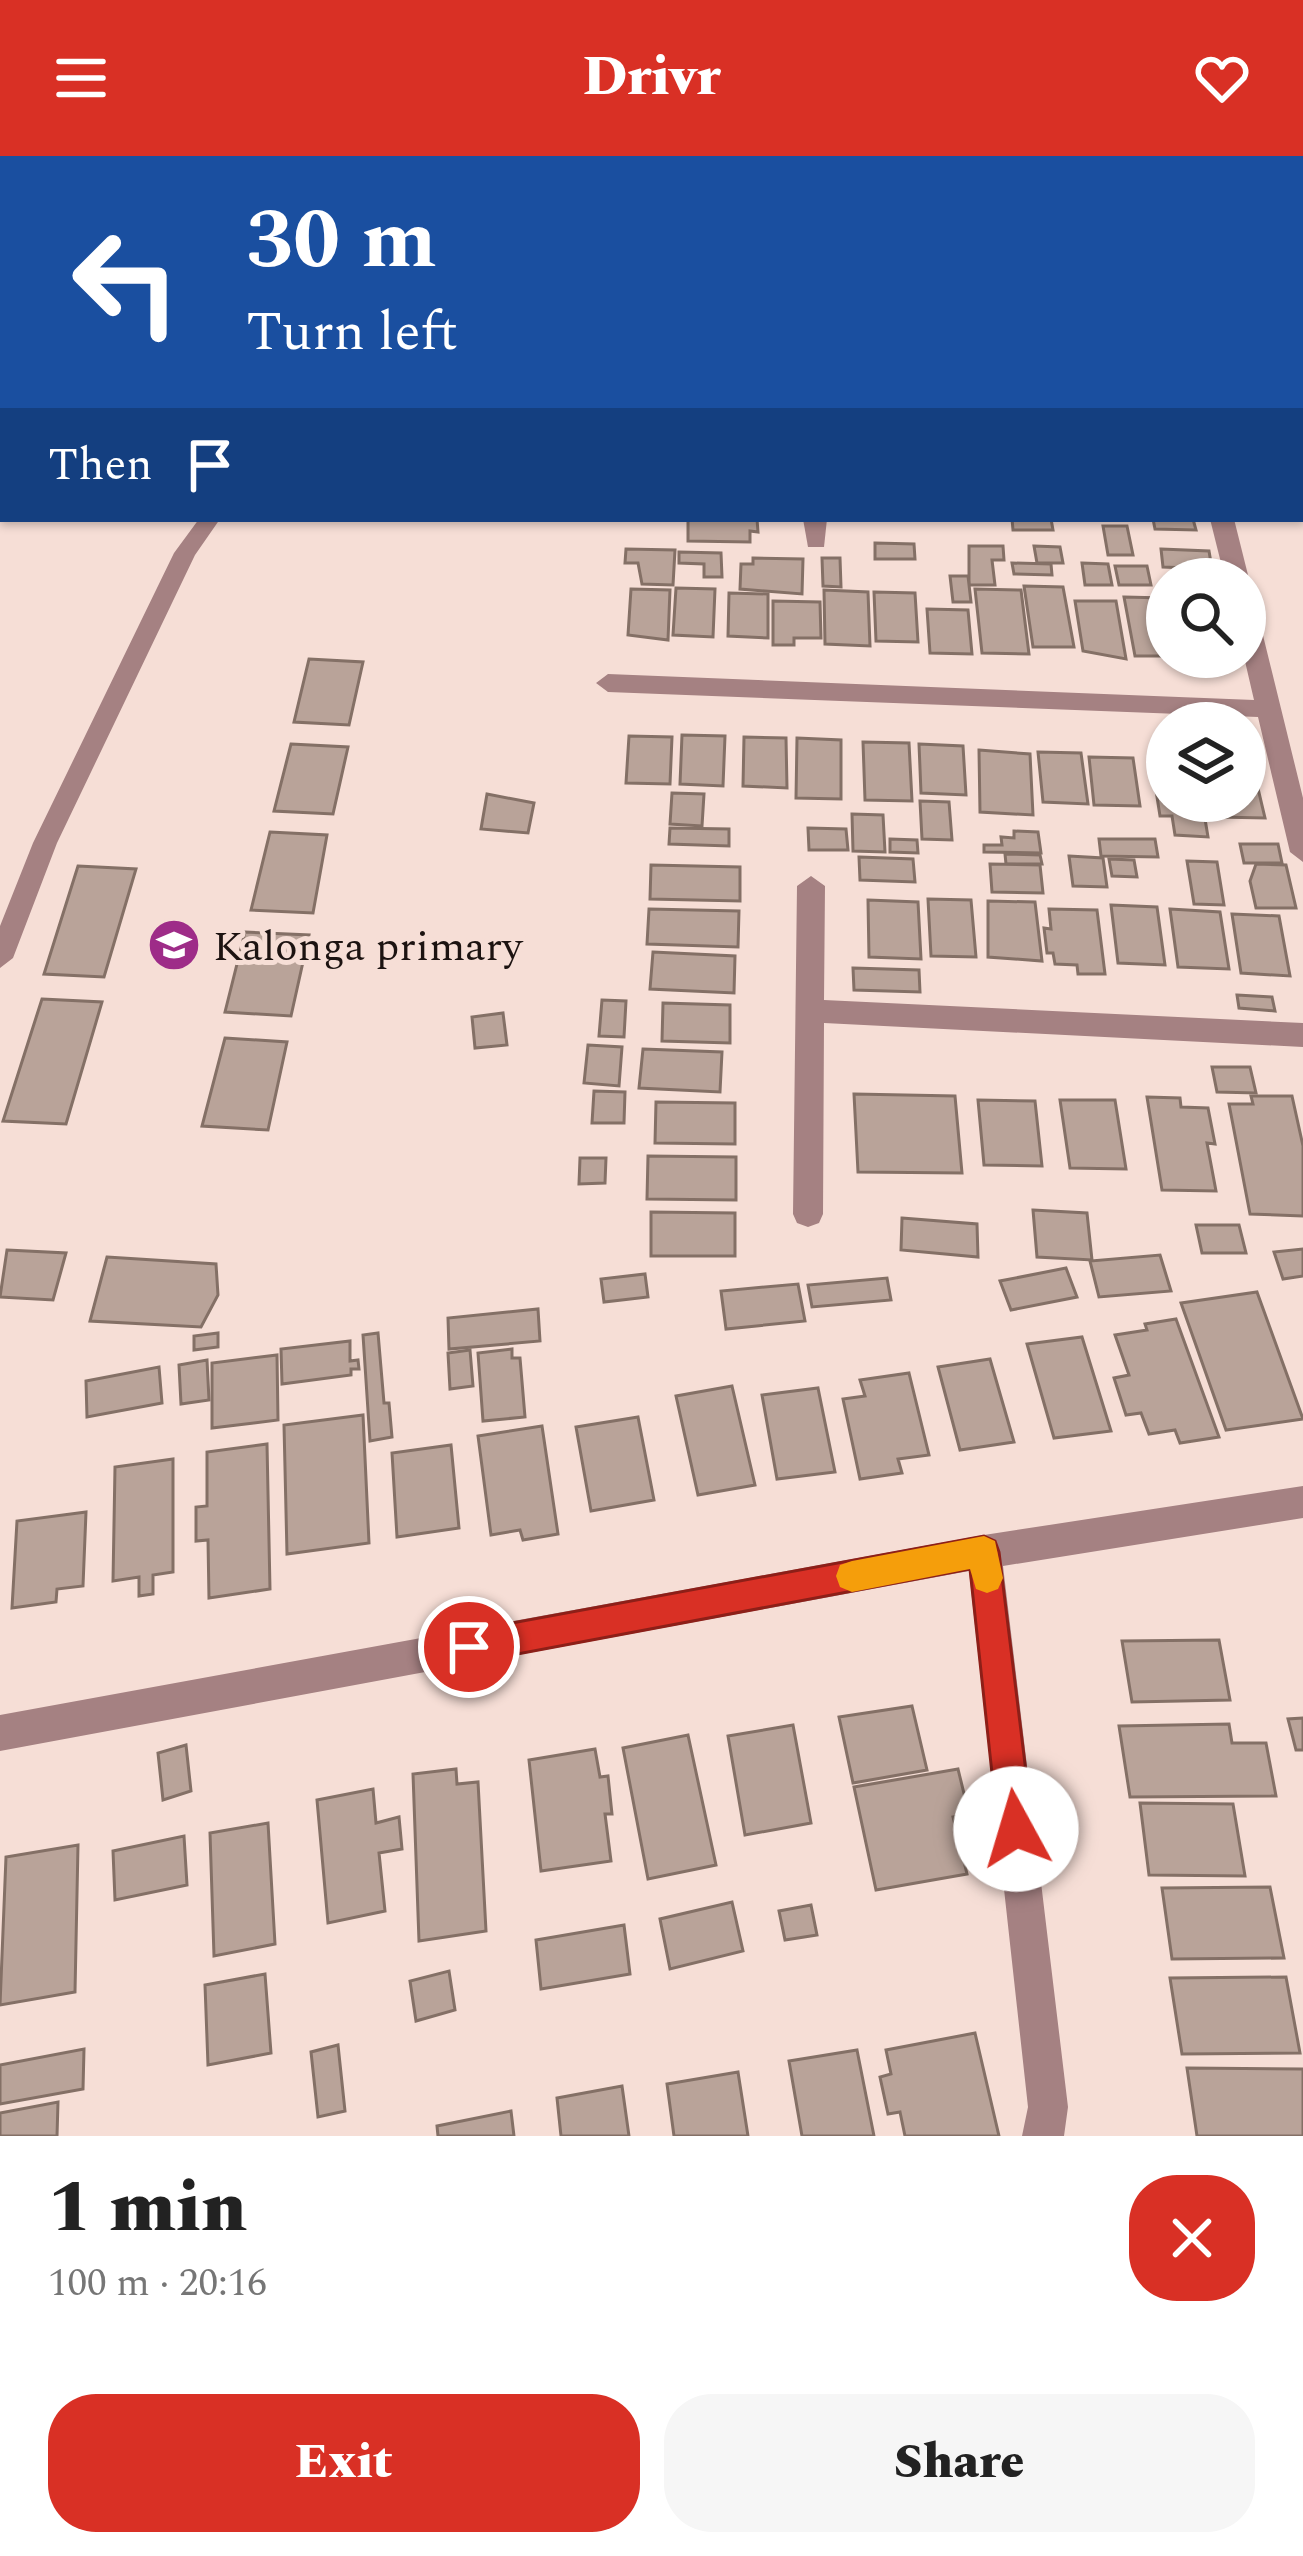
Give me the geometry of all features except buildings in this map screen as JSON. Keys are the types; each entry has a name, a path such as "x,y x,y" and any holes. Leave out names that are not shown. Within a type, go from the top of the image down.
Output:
{"street":[{"path":"1223,522 1232,558"},
{"path":"1262,678 1303,853"},
{"path":"608,683 1270,709"},
{"path":"808,1214 811,886"},
{"path":"811,1012 1303,1034"},
{"path":"0,1733 984,1552 1303,1502"},
{"path":"984,1552 1048,2107 1043,2136"}],"lane":[{"path":"0,958 45,843 185,553 207,522"}],"slow traffic":[{"path":"852,1576 984,1552 987,1578"}],"place":[{"name":"Kalonga primary","path":"174,945"}],"route":[{"path":"469,1647 984,1552 1016,1829"}]}
